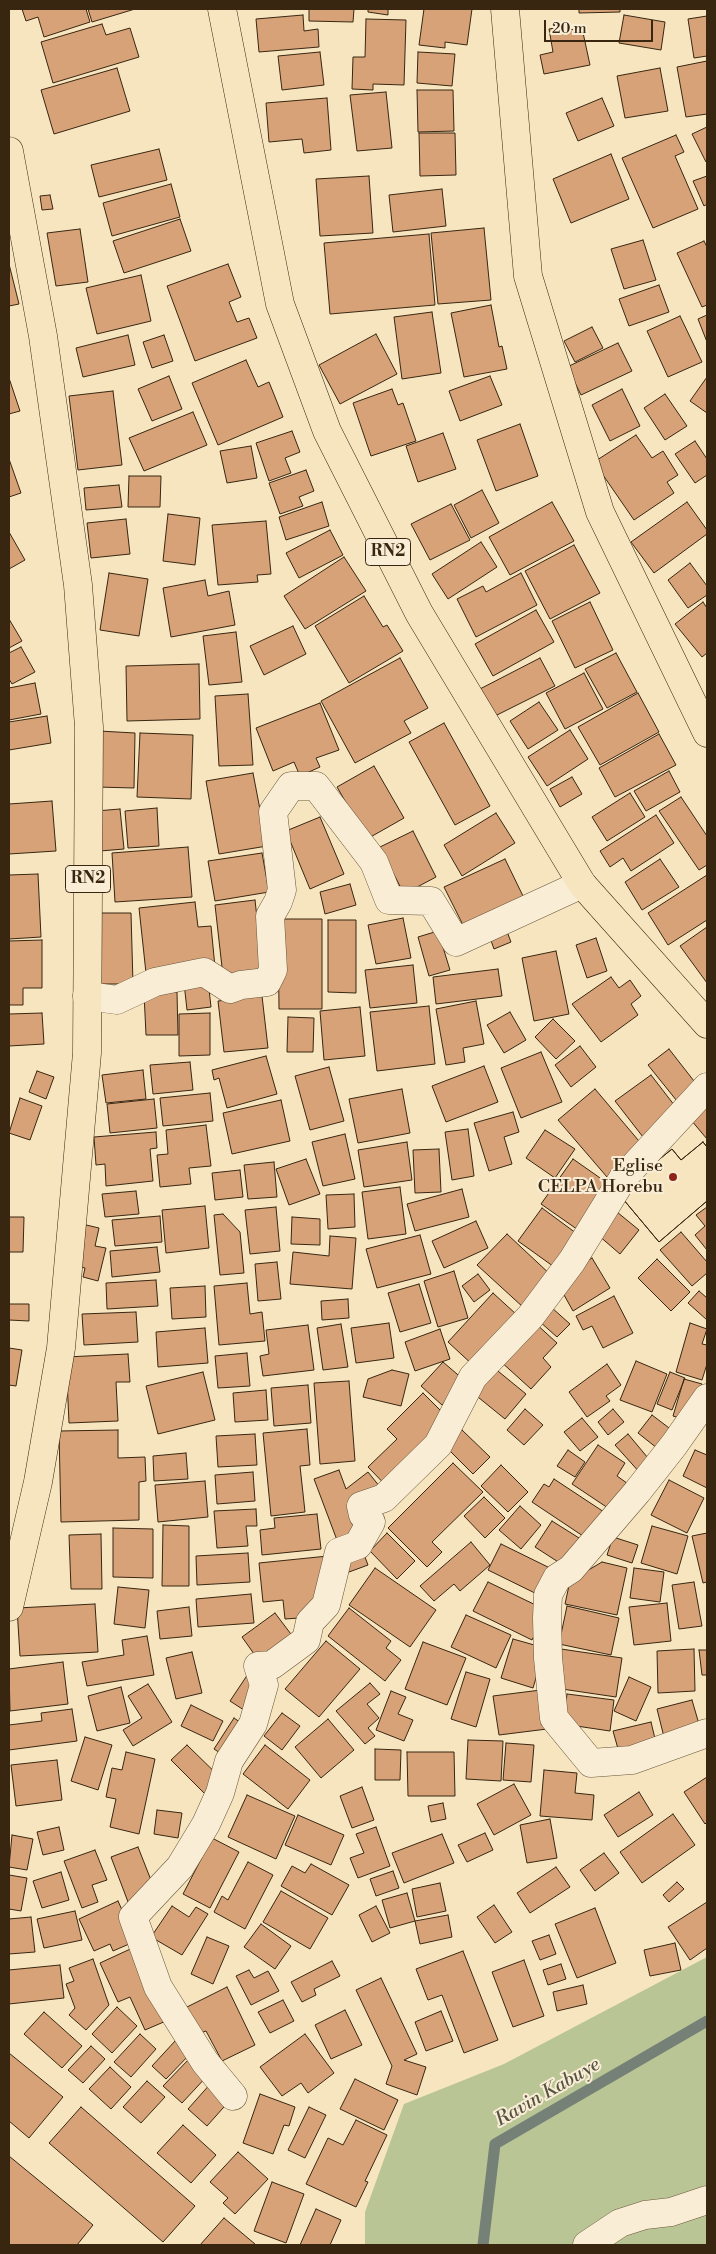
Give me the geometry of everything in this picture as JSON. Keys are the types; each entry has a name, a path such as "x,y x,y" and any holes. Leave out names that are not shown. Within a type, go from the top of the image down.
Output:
{"highway":[{"name":"RN2","path":"222,9 280,304 327,431 419,613 582,884 707,1024"},
{"path":"505,9 528,276 600,512 707,733"},
{"name":"RN2","path":"9,151 39,303 78,585 89,727 87,1053 61,1348 38,1482 9,1607"}],"street":[{"path":"88,996 118,1000 155,982 204,972 230,989 241,985 267,982 273,970 270,916 282,890 273,812 291,786 316,786 374,862 389,900 431,901 456,942 582,884"},
{"path":"233,2096 205,2062 158,1987 134,1917 180,1867 206,1824 220,1794 229,1761 253,1724 264,1685 258,1666 272,1665 306,1640 310,1622 326,1605 340,1552 358,1545 371,1522 363,1515 361,1506 384,1498 438,1445 473,1376 530,1317 572,1260 623,1178 707,1087"},
{"path":"707,1398 674,1445 637,1492 571,1569 557,1578 548,1595 547,1618 548,1658 554,1718 591,1763 632,1760 707,1733"},
{"path":"587,2245 620,2223 645,2215 671,2212 707,2200"}],"green space":[{"path":"707,1957 707,2245 365,2245 365,2212 404,2104 504,2064"}],"building":[{"path":"22,9 86,9 90,22 44,37 38,17 26,21"},
{"path":"88,9 135,9 92,22"},
{"path":"309,9 354,9 353,22 309,21"},
{"path":"368,9 388,9 388,15 368,12"},
{"path":"424,9 472,9 467,45 445,42 445,48 419,45"},
{"path":"579,9 620,9 620,12 579,13"},
{"path":"303,15 304,31 318,29 319,47 259,52 256,19"},
{"path":"624,15 665,22 661,50 619,43"},
{"path":"707,16 707,56 694,58 688,19"},
{"path":"366,19 406,20 404,85 373,84 373,90 352,89 353,57 365,57"},
{"path":"102,24 106,35 130,28 139,57 53,83 41,42"},
{"path":"567,26 568,30 582,28 590,65 544,74 540,55 553,52 549,29"},
{"path":"320,52 324,85 282,90 278,56"},
{"path":"418,52 455,54 452,86 417,83"},
{"path":"707,61 707,114 686,117 677,67"},
{"path":"117,68 130,111 54,134 41,90"},
{"path":"660,68 668,111 625,118 617,76"},
{"path":"417,90 453,90 454,131 418,132"},
{"path":"386,92 392,148 357,151 350,95"},
{"path":"327,98 331,150 304,153 302,139 269,142 266,103"},
{"path":"602,98 614,126 578,141 566,113"},
{"path":"707,127 707,161 706,162 692,134"},
{"path":"419,133 455,133 456,175 420,176"},
{"path":"676,135 684,152 675,156 698,209 653,228 622,158"},
{"path":"159,149 167,180 99,197 91,165"},
{"path":"611,154 629,199 571,223 553,179"},
{"path":"369,176 373,233 320,236 316,179"},
{"path":"707,176 707,204 704,206 693,181"},
{"path":"171,184 180,217 112,236 103,203"},
{"path":"442,189 446,226 393,232 389,195"},
{"path":"50,195 53,209 42,210 40,196"},
{"path":"180,219 191,251 124,273 113,241"},
{"path":"484,228 491,300 438,304 431,233"},
{"path":"80,229 88,282 56,286 47,233"},
{"path":"429,234 435,305 330,314 324,243"},
{"path":"643,240 656,280 624,289 611,249"},
{"path":"704,241 707,247 707,305 702,307 677,253"},
{"path":"9,264 19,304 9,306"},
{"path":"228,264 241,297 229,302 237,322 249,318 257,338 195,361 167,286"},
{"path":"141,275 151,321 97,334 86,288"},
{"path":"659,285 669,312 629,326 619,299"},
{"path":"491,305 499,347 502,346 507,369 464,377 451,313"},
{"path":"432,312 441,373 402,379 394,317"},
{"path":"707,315 707,342 698,319"},
{"path":"680,316 702,362 668,377 647,331"},
{"path":"592,327 603,348 575,362 564,341"},
{"path":"376,334 397,374 340,404 319,365"},
{"path":"128,335 135,365 83,377 76,348"},
{"path":"164,335 173,361 152,368 143,342"},
{"path":"618,343 632,371 581,395 567,367"},
{"path":"246,360 258,387 269,382 283,417 218,445 192,383"},
{"path":"169,376 182,409 152,421 138,389"},
{"path":"490,376 502,405 460,421 449,391"},
{"path":"707,377 707,413 690,401"},
{"path":"9,378 20,411 9,414"},
{"path":"392,389 398,405 403,403 416,441 371,456 353,403"},
{"path":"622,389 640,426 610,441 592,405"},
{"path":"113,391 122,465 78,470 69,396"},
{"path":"665,394 687,426 665,440 644,408"},
{"path":"193,412 207,445 144,471 129,438"},
{"path":"520,424 538,476 496,491 477,440"},
{"path":"292,431 300,452 285,458 291,473 269,481 256,443"},
{"path":"443,433 456,469 418,482 406,446"},
{"path":"636,435 652,458 663,451 678,475 667,482 674,493 634,520 594,462"},
{"path":"695,441 707,459 707,475 695,483 675,454"},
{"path":"251,446 257,478 227,483 220,451"},
{"path":"9,459 21,493 9,497"},
{"path":"306,470 314,491 299,497 303,506 280,514 269,483"},
{"path":"129,476 161,476 160,507 128,507"},
{"path":"119,485 122,507 86,510 84,488"},
{"path":"482,490 499,523 471,538 454,505"},
{"path":"322,502 329,526 286,540 279,517"},
{"path":"552,502 574,541 510,575 489,537"},
{"path":"687,502 707,530 707,534 654,573 631,542"},
{"path":"451,504 470,540 430,560 411,524"},
{"path":"168,514 200,518 195,565 163,561"},
{"path":"126,519 130,554 91,558 87,523"},
{"path":"266,521 271,574 257,575 258,582 218,585 212,525"},
{"path":"330,530 343,555 299,578 286,553"},
{"path":"9,532 25,560 9,569"},
{"path":"481,542 497,567 448,599 432,574"},
{"path":"574,545 600,593 550,619 525,571"},
{"path":"344,557 366,591 305,629 284,596"},
{"path":"690,563 707,586 707,595 688,608 668,580"},
{"path":"109,573 148,579 139,636 100,630"},
{"path":"521,573 537,605 476,637 457,599 483,586 486,592"},
{"path":"205,580 208,596 229,591 235,625 171,637 163,588"},
{"path":"364,596 383,627 387,625 403,651 349,683 315,626"},
{"path":"590,602 613,650 575,668 552,621"},
{"path":"703,602 707,608 707,653 702,657 675,624"},
{"path":"536,610 554,642 493,676 475,644"},
{"path":"9,619 22,641 9,648"},
{"path":"293,626 306,654 264,675 250,646"},
{"path":"236,632 242,682 209,685 203,636"},
{"path":"21,647 35,672 12,684 9,679 9,653"},
{"path":"616,653 637,692 607,708 585,669"},
{"path":"400,658 428,708 404,721 411,733 355,763 321,701"},
{"path":"540,658 555,686 491,718 476,691"},
{"path":"199,664 200,719 127,721 126,666"},
{"path":"584,673 603,709 565,729 546,693"},
{"path":"35,683 41,714 9,720 9,688"},
{"path":"638,693 659,732 600,765 578,727"},
{"path":"248,694 253,765 219,766 215,696"},
{"path":"539,702 558,730 528,749 510,721"},
{"path":"320,703 339,750 316,758 320,767 300,776 294,762 273,771 256,728"},
{"path":"47,716 51,743 9,750 9,722"},
{"path":"444,723 490,806 455,825 409,742"},
{"path":"570,730 588,759 547,786 528,757"},
{"path":"99,731 135,733 134,788 97,787"},
{"path":"140,733 193,735 191,799 137,797"},
{"path":"659,734 676,765 615,797 599,768"},
{"path":"374,766 404,818 367,839 337,787"},
{"path":"669,771 680,792 646,811 634,791"},
{"path":"253,773 267,846 219,854 206,781"},
{"path":"572,777 582,794 560,807 550,789"},
{"path":"630,793 645,817 607,841 592,817"},
{"path":"681,797 707,836 707,865 699,870 659,811"},
{"path":"52,801 56,851 9,854 9,804"},
{"path":"157,808 159,846 128,848 125,811"},
{"path":"120,809 124,849 100,851 96,811"},
{"path":"496,813 515,843 462,876 444,845"},
{"path":"656,815 674,843 631,871 623,858 610,867 600,851"},
{"path":"320,817 344,874 310,889 286,831"},
{"path":"413,831 436,877 404,894 380,847"},
{"path":"188,847 192,897 115,902 112,853"},
{"path":"262,853 269,892 215,901 208,861"},
{"path":"505,859 523,896 463,925 444,887"},
{"path":"660,859 679,887 642,910 625,882"},
{"path":"38,874 41,937 9,939 9,875"},
{"path":"707,875 707,920 668,945 648,913"},
{"path":"350,884 356,905 325,914 320,892"},
{"path":"255,900 263,972 223,976 215,905"},
{"path":"195,902 198,927 211,926 215,967 146,973 139,908"},
{"path":"99,913 131,913 133,984 101,984"},
{"path":"403,918 411,958 376,964 368,925"},
{"path":"278,919 322,919 322,1009 279,1009"},
{"path":"328,920 356,920 356,993 328,992"},
{"path":"707,927 707,983 680,946"},
{"path":"506,929 511,942 494,949 489,935"},
{"path":"438,931 450,970 429,976 418,937"},
{"path":"596,938 607,971 587,978 576,945"},
{"path":"42,940 42,988 23,988 23,1005 9,1005 9,941"},
{"path":"556,951 569,1014 534,1021 522,958"},
{"path":"413,965 417,1003 370,1008 365,970"},
{"path":"498,969 502,996 436,1004 433,977"},
{"path":"611,977 619,988 630,980 641,996 631,1004 638,1015 601,1042 572,1004"},
{"path":"208,980 211,1007 187,1010 184,983"},
{"path":"177,992 178,1035 146,1035 144,993"},
{"path":"262,996 268,1048 224,1052 218,1001"},
{"path":"476,1001 484,1044 463,1048 465,1062 446,1065 436,1009"},
{"path":"429,1006 435,1064 377,1071 370,1012"},
{"path":"360,1007 365,1056 324,1060 320,1011"},
{"path":"510,1012 526,1040 504,1053 487,1025"},
{"path":"42,1013 44,1044 9,1046 9,1014"},
{"path":"210,1013 210,1055 179,1056 179,1014"},
{"path":"288,1017 314,1018 313,1052 287,1052"},
{"path":"553,1019 575,1041 556,1059 535,1037"},
{"path":"580,1046 596,1067 571,1087 555,1065"},
{"path":"669,1049 701,1090 681,1106 648,1065"},
{"path":"541,1052 562,1102 521,1118 501,1068"},
{"path":"266,1056 277,1094 227,1108 219,1078 214,1080 212,1070"},
{"path":"190,1062 193,1090 153,1094 150,1065"},
{"path":"484,1066 498,1102 446,1122 432,1086"},
{"path":"329,1067 344,1121 310,1130 295,1076"},
{"path":"143,1070 146,1099 106,1103 102,1075"},
{"path":"37,1071 54,1077 46,1099 29,1092"},
{"path":"651,1075 678,1110 643,1137 615,1101"},
{"path":"402,1089 410,1133 358,1143 349,1099"},
{"path":"595,1089 644,1147 607,1177 558,1120"},
{"path":"210,1093 213,1121 163,1126 160,1098"},
{"path":"20,1098 42,1106 30,1140 9,1133"},
{"path":"154,1099 157,1128 110,1133 107,1104"},
{"path":"281,1100 290,1141 232,1154 223,1113"},
{"path":"707,1106 707,1139 691,1120"},
{"path":"513,1112 519,1132 504,1137 512,1164 489,1171 474,1123"},
{"path":"206,1125 211,1166 189,1168 191,1184 160,1187 157,1155 168,1154 166,1130"},
{"path":"468,1129 474,1176 452,1180 445,1132"},
{"path":"545,1130 575,1149 555,1178 526,1158"},
{"path":"156,1132 157,1148 150,1149 153,1181 106,1186 105,1164 96,1165 94,1137"},
{"path":"345,1134 355,1179 323,1186 312,1142"},
{"path":"407,1142 412,1180 364,1187 358,1150"},
{"name":"Eglise CELPA Horebu","path":"703,1142 707,1147 707,1201 659,1242 618,1193 672,1149 681,1160"},
{"name":"Eglise CELPA Horebu","path":"703,1142 707,1147 707,1201 659,1242 618,1193 672,1149 681,1160"},
{"path":"439,1149 441,1192 415,1193 413,1150"},
{"path":"306,1159 320,1194 289,1205 276,1169"},
{"path":"573,1159 613,1187 581,1232 541,1204"},
{"path":"274,1162 277,1197 248,1199 244,1165"},
{"path":"240,1170 243,1197 215,1200 212,1173"},
{"path":"400,1187 406,1234 368,1239 362,1192"},
{"path":"462,1189 469,1217 415,1231 407,1204"},
{"path":"136,1191 139,1214 105,1217 102,1194"},
{"path":"354,1194 355,1227 328,1229 326,1195"},
{"path":"205,1206 209,1248 166,1253 162,1210"},
{"path":"276,1207 280,1251 250,1254 245,1210"},
{"path":"707,1207 707,1250 695,1235 705,1226 696,1215"},
{"path":"542,1208 580,1236 557,1269 518,1241"},
{"path":"617,1212 639,1230 620,1254 598,1235"},
{"path":"223,1214 240,1232 244,1273 220,1275 214,1215"},
{"path":"160,1216 162,1242 115,1246 112,1220"},
{"path":"9,1217 24,1217 23,1252 9,1252"},
{"path":"292,1217 320,1219 320,1245 291,1244"},
{"path":"476,1221 488,1248 444,1268 432,1241"},
{"path":"82,1224 99,1228 95,1246 106,1248 98,1281 83,1277 85,1268 72,1265"},
{"path":"681,1232 707,1262 707,1273 692,1286 660,1250"},
{"path":"507,1234 553,1277 524,1308 477,1265"},
{"path":"420,1235 431,1274 377,1288 366,1249"},
{"path":"330,1236 356,1238 352,1289 290,1284 293,1252 329,1256"},
{"path":"157,1247 160,1272 112,1277 110,1251"},
{"path":"592,1258 610,1288 573,1311 559,1286 573,1270"},
{"path":"657,1259 690,1292 671,1311 638,1278"},
{"path":"277,1262 281,1299 258,1301 255,1264"},
{"path":"454,1271 468,1318 438,1327 424,1281"},
{"path":"478,1274 490,1290 474,1302 462,1286"},
{"path":"156,1280 158,1306 107,1309 106,1283"},
{"path":"247,1283 250,1314 262,1312 265,1341 219,1345 214,1286"},
{"path":"419,1284 431,1323 400,1332 388,1293"},
{"path":"205,1286 206,1317 172,1319 170,1288"},
{"path":"699,1291 707,1298 707,1320 688,1303"},
{"path":"493,1293 517,1315 475,1367 448,1342"},
{"path":"614,1296 633,1333 603,1348 592,1326 583,1330 576,1316"},
{"path":"348,1299 349,1318 322,1320 321,1301"},
{"path":"9,1304 29,1304 29,1321 9,1320"},
{"path":"551,1307 570,1324 557,1337 539,1321"},
{"path":"136,1312 138,1342 84,1345 82,1314"},
{"path":"534,1322 557,1343 543,1358 551,1367 531,1389 499,1360"},
{"path":"389,1323 394,1358 356,1363 351,1328"},
{"path":"690,1323 707,1329 702,1344 707,1345 707,1364 702,1380 676,1372"},
{"path":"341,1324 348,1367 323,1370 317,1328"},
{"path":"308,1325 314,1370 263,1376 260,1356 269,1354 266,1330"},
{"path":"205,1328 208,1363 158,1367 156,1332"},
{"path":"440,1329 450,1359 415,1371 405,1342"},
{"path":"9,1348 22,1350 16,1386 9,1385"},
{"path":"247,1353 250,1386 218,1388 215,1356"},
{"path":"128,1354 130,1382 116,1382 118,1421 69,1423 66,1357"},
{"path":"636,1361 667,1374 652,1412 620,1400"},
{"path":"443,1362 464,1380 442,1405 421,1386"},
{"path":"607,1364 621,1385 606,1396 610,1401 587,1417 569,1392"},
{"path":"493,1367 526,1394 505,1419 473,1393"},
{"path":"392,1370 409,1374 401,1406 363,1397 368,1379"},
{"path":"203,1372 215,1420 158,1434 146,1386"},
{"path":"670,1372 685,1378 672,1410 657,1404"},
{"path":"684,1379 702,1384 689,1421 673,1416"},
{"path":"349,1381 355,1461 320,1464 314,1383"},
{"path":"308,1385 311,1423 274,1426 271,1388"},
{"path":"266,1390 268,1420 235,1422 233,1393"},
{"path":"423,1393 456,1426 400,1500 368,1467 397,1439 387,1429"},
{"path":"525,1409 543,1425 524,1445 507,1430"},
{"path":"613,1409 624,1422 608,1435 598,1422"},
{"path":"652,1415 677,1434 662,1452 638,1433"},
{"path":"582,1418 598,1437 580,1451 564,1432"},
{"path":"307,1429 310,1465 300,1466 305,1512 271,1516 263,1433"},
{"path":"118,1430 118,1458 145,1457 146,1481 139,1482 139,1520 61,1522 59,1431"},
{"path":"462,1430 490,1457 473,1474 445,1446"},
{"path":"255,1434 257,1465 218,1467 216,1436"},
{"path":"628,1434 653,1464 641,1474 615,1445"},
{"path":"598,1445 625,1463 617,1476 631,1486 614,1512 572,1484"},
{"path":"568,1450 585,1462 575,1477 557,1466"},
{"path":"695,1450 707,1455 707,1488 683,1476"},
{"path":"186,1453 188,1479 154,1481 153,1456"},
{"path":"453,1463 483,1492 432,1542 442,1552 427,1567 388,1528"},
{"path":"501,1465 528,1492 508,1512 481,1486"},
{"path":"339,1470 346,1489 368,1472 392,1502 361,1528 360,1544 368,1565 349,1572 314,1479"},
{"path":"253,1472 255,1501 217,1504 215,1475"},
{"path":"554,1479 607,1514 589,1540 532,1502 544,1484 549,1487"},
{"path":"669,1480 704,1498 687,1533 651,1515"},
{"path":"205,1481 208,1517 158,1522 155,1485"},
{"path":"484,1497 505,1518 485,1538 464,1516"},
{"path":"520,1506 541,1525 521,1549 499,1530"},
{"path":"256,1509 257,1526 246,1526 248,1546 217,1548 214,1511"},
{"path":"317,1514 321,1549 262,1555 260,1530 275,1528 274,1518"},
{"path":"552,1521 587,1543 566,1567 535,1547"},
{"path":"163,1525 189,1526 189,1586 162,1586"},
{"path":"652,1526 688,1536 677,1574 641,1563"},
{"path":"113,1528 153,1529 153,1578 113,1577"},
{"path":"387,1533 415,1561 397,1579 370,1551"},
{"path":"707,1533 707,1582 703,1583 692,1536"},
{"path":"101,1534 102,1589 71,1589 69,1535"},
{"path":"613,1537 638,1545 632,1563 607,1555"},
{"path":"471,1542 490,1565 460,1591 454,1584 434,1601 420,1586"},
{"path":"501,1544 556,1571 543,1597 488,1570"},
{"path":"248,1553 250,1582 197,1585 196,1556"},
{"path":"328,1556 327,1616 285,1619 283,1600 263,1602 259,1563"},
{"path":"602,1562 627,1568 617,1615 565,1604 570,1581"},
{"path":"375,1568 436,1610 410,1647 349,1605"},
{"path":"634,1568 664,1572 660,1602 630,1598"},
{"path":"488,1582 546,1610 532,1640 473,1611"},
{"path":"694,1582 702,1626 679,1629 672,1585"},
{"path":"118,1587 149,1590 145,1628 114,1624"},
{"path":"251,1594 254,1623 198,1627 196,1599"},
{"path":"667,1603 671,1641 634,1645 629,1607"},
{"path":"95,1604 98,1652 20,1656 17,1608"},
{"path":"567,1606 619,1618 611,1655 559,1644"},
{"path":"189,1607 192,1636 160,1639 157,1611"},
{"path":"349,1608 391,1641 386,1648 401,1660 385,1681 328,1636"},
{"path":"275,1613 303,1650 269,1675 242,1637"},
{"path":"466,1615 511,1635 496,1668 451,1647"},
{"path":"147,1636 154,1675 87,1686 82,1662 124,1655 122,1640"},
{"path":"513,1639 545,1648 533,1688 501,1678"},
{"path":"326,1641 360,1669 319,1717 285,1689"},
{"path":"423,1642 466,1658 447,1705 405,1689"},
{"path":"561,1649 622,1658 616,1697 555,1688"},
{"path":"694,1649 695,1691 658,1693 657,1651"},
{"path":"699,1650 707,1650 707,1675 702,1675"},
{"path":"192,1652 202,1693 176,1699 166,1658"},
{"path":"63,1662 68,1704 10,1711 9,1669"},
{"path":"466,1672 490,1679 476,1727 451,1719"},
{"path":"248,1674 272,1689 253,1716 230,1701"},
{"path":"629,1677 651,1687 636,1721 614,1711"},
{"path":"370,1683 380,1694 367,1704 379,1718 368,1728 375,1736 365,1744 336,1711"},
{"path":"148,1684 172,1722 133,1746 123,1730 142,1718 128,1696"},
{"path":"121,1687 130,1723 97,1731 88,1696"},
{"path":"541,1690 547,1729 499,1735 493,1696"},
{"path":"391,1691 406,1697 398,1714 413,1720 404,1741 376,1730"},
{"path":"567,1694 614,1700 610,1731 563,1724"},
{"path":"692,1700 701,1731 665,1741 657,1709"},
{"path":"191,1705 223,1721 213,1741 181,1726"},
{"path":"72,1709 77,1741 9,1750 9,1725 42,1721 41,1713"},
{"path":"282,1713 300,1726 282,1750 264,1736"},
{"path":"234,1718 257,1734 237,1764 214,1749"},
{"path":"328,1719 354,1750 321,1778 295,1747"},
{"path":"651,1722 657,1747 620,1756 613,1731"},
{"path":"85,1737 112,1745 98,1790 71,1781"},
{"path":"468,1740 503,1741 501,1781 466,1779"},
{"path":"506,1743 534,1745 531,1782 503,1780"},
{"path":"187,1745 229,1786 213,1802 171,1760"},
{"path":"265,1745 310,1780 288,1809 243,1774"},
{"path":"375,1749 401,1750 400,1780 375,1780"},
{"path":"126,1752 155,1759 139,1834 110,1827 116,1799 106,1797 112,1768 122,1770"},
{"path":"407,1752 454,1752 455,1796 408,1796"},
{"path":"57,1760 62,1800 16,1806 11,1765"},
{"path":"544,1770 577,1773 575,1793 594,1795 592,1820 540,1816"},
{"path":"707,1777 707,1822 705,1824 684,1792"},
{"path":"514,1784 531,1815 494,1835 477,1804"},
{"path":"362,1787 374,1820 352,1828 340,1796"},
{"path":"639,1792 653,1815 618,1837 604,1815"},
{"path":"247,1795 295,1816 276,1859 228,1837"},
{"path":"443,1803 446,1819 431,1822 428,1806"},
{"path":"157,1810 182,1813 178,1838 154,1834"},
{"path":"673,1814 695,1845 642,1883 620,1852"},
{"path":"298,1815 344,1835 331,1865 285,1845"},
{"path":"550,1819 557,1858 527,1863 520,1825"},
{"path":"59,1827 64,1850 43,1855 37,1832"},
{"path":"376,1827 390,1866 358,1878 350,1858 364,1853 356,1834"},
{"path":"485,1833 493,1850 467,1862 458,1845"},
{"path":"442,1834 454,1863 404,1883 392,1853"},
{"path":"12,1835 33,1839 27,1870 9,1867"},
{"path":"212,1838 239,1852 210,1908 183,1894"},
{"path":"138,1847 160,1903 136,1923 111,1857"},
{"path":"95,1850 107,1880 92,1885 98,1902 82,1908 64,1861"},
{"path":"604,1853 619,1873 595,1891 580,1870"},
{"path":"248,1862 273,1875 245,1929 214,1912 222,1896 228,1900"},
{"path":"311,1864 349,1885 332,1915 281,1886 292,1866 305,1873"},
{"path":"556,1867 570,1887 530,1913 517,1893"},
{"path":"393,1871 399,1888 376,1896 370,1879"},
{"path":"61,1872 69,1900 42,1908 33,1881"},
{"path":"9,1875 27,1878 21,1911 9,1909"},
{"path":"677,1882 684,1889 669,1902 663,1895"},
{"path":"440,1883 446,1911 417,1917 412,1889"},
{"path":"281,1891 328,1918 310,1949 263,1922"},
{"path":"407,1893 415,1921 390,1928 382,1900"},
{"path":"118,1901 136,1941 113,1951 110,1944 94,1951 79,1919"},
{"path":"707,1902 707,1948 690,1960 668,1927"},
{"path":"494,1905 512,1932 495,1943 477,1917"},
{"path":"172,1906 189,1917 196,1907 208,1914 182,1955 151,1937"},
{"path":"376,1906 390,1933 372,1942 359,1915"},
{"path":"595,1908 616,1963 577,1978 555,1924"},
{"path":"75,1911 82,1940 44,1948 37,1919"},
{"path":"448,1915 452,1937 420,1944 415,1921"},
{"path":"31,1917 35,1952 9,1954 9,1919"},
{"path":"261,1924 291,1946 275,1969 244,1947"},
{"path":"549,1935 556,1954 540,1960 532,1941"},
{"path":"207,1937 229,1946 213,1984 191,1974"},
{"path":"675,1943 681,1970 650,1976 644,1950"},
{"path":"139,1945 173,2018 145,2030 130,1997 118,2002 100,1963"},
{"path":"463,1951 498,2040 464,2053 442,1995 428,2000 416,1969"},
{"path":"93,1959 109,2005 86,2030 69,2015 75,2008 66,1984 74,1981 69,1968"},
{"path":"524,1960 544,2016 513,2027 492,1972"},
{"path":"332,1961 340,1976 314,1989 316,1995 302,2002 291,1982"},
{"path":"561,1964 566,1979 548,1985 543,1970"},
{"path":"60,1965 64,1998 9,2004 9,1970"},
{"path":"249,1970 254,1978 268,1971 279,1991 251,2005 236,1976"},
{"path":"381,1978 417,2054 404,2060 426,2067 417,2095 386,2084 392,2066 356,1990"},
{"path":"583,1985 587,2004 557,2011 553,1992"},
{"path":"227,1987 255,2045 222,2061 206,2031 198,2034 185,2008"},
{"path":"283,2000 294,2021 270,2033 258,2012"},
{"path":"117,2007 137,2026 112,2053 92,2034"},
{"path":"345,2010 362,2045 331,2059 315,2025"},
{"path":"441,2011 453,2041 426,2051 415,2022"},
{"path":"44,2012 82,2046 62,2068 24,2034"},
{"path":"140,2034 156,2049 131,2077 114,2062"},
{"path":"305,2034 334,2073 308,2093 301,2083 282,2096 260,2067"},
{"path":"176,2040 191,2053 166,2079 152,2066"},
{"path":"91,2046 105,2059 83,2083 68,2070"},
{"path":"9,2053 63,2097 29,2138 9,2121"},
{"path":"190,2058 209,2074 182,2103 163,2086"},
{"path":"110,2067 131,2087 111,2109 89,2089"},
{"path":"355,2079 398,2100 384,2130 340,2109"},
{"path":"147,2081 165,2097 141,2123 123,2107"},
{"path":"212,2082 231,2099 207,2126 188,2109"},
{"path":"260,2094 295,2107 289,2126 284,2125 273,2154 243,2143"},
{"path":"81,2107 195,2206 163,2242 49,2143"},
{"path":"309,2107 326,2115 305,2158 288,2150"},
{"path":"356,2120 387,2135 365,2181 368,2182 356,2207 306,2184 328,2138 343,2145"},
{"path":"183,2125 216,2155 191,2183 157,2153"},
{"path":"238,2152 268,2179 235,2214 223,2203 228,2198 210,2182"},
{"path":"9,2156 93,2225 77,2245 9,2245"},
{"path":"272,2182 304,2194 286,2243 254,2231"},
{"path":"316,2209 341,2220 330,2245 300,2245"},
{"path":"224,2218 255,2244 200,2245"}],"waterway":[{"name":"Ravin Kabuye","path":"483,2245 495,2144 707,2021"}],"place":[{"name":"Eglise CELPA Horebu","path":"673,1177"}]}
